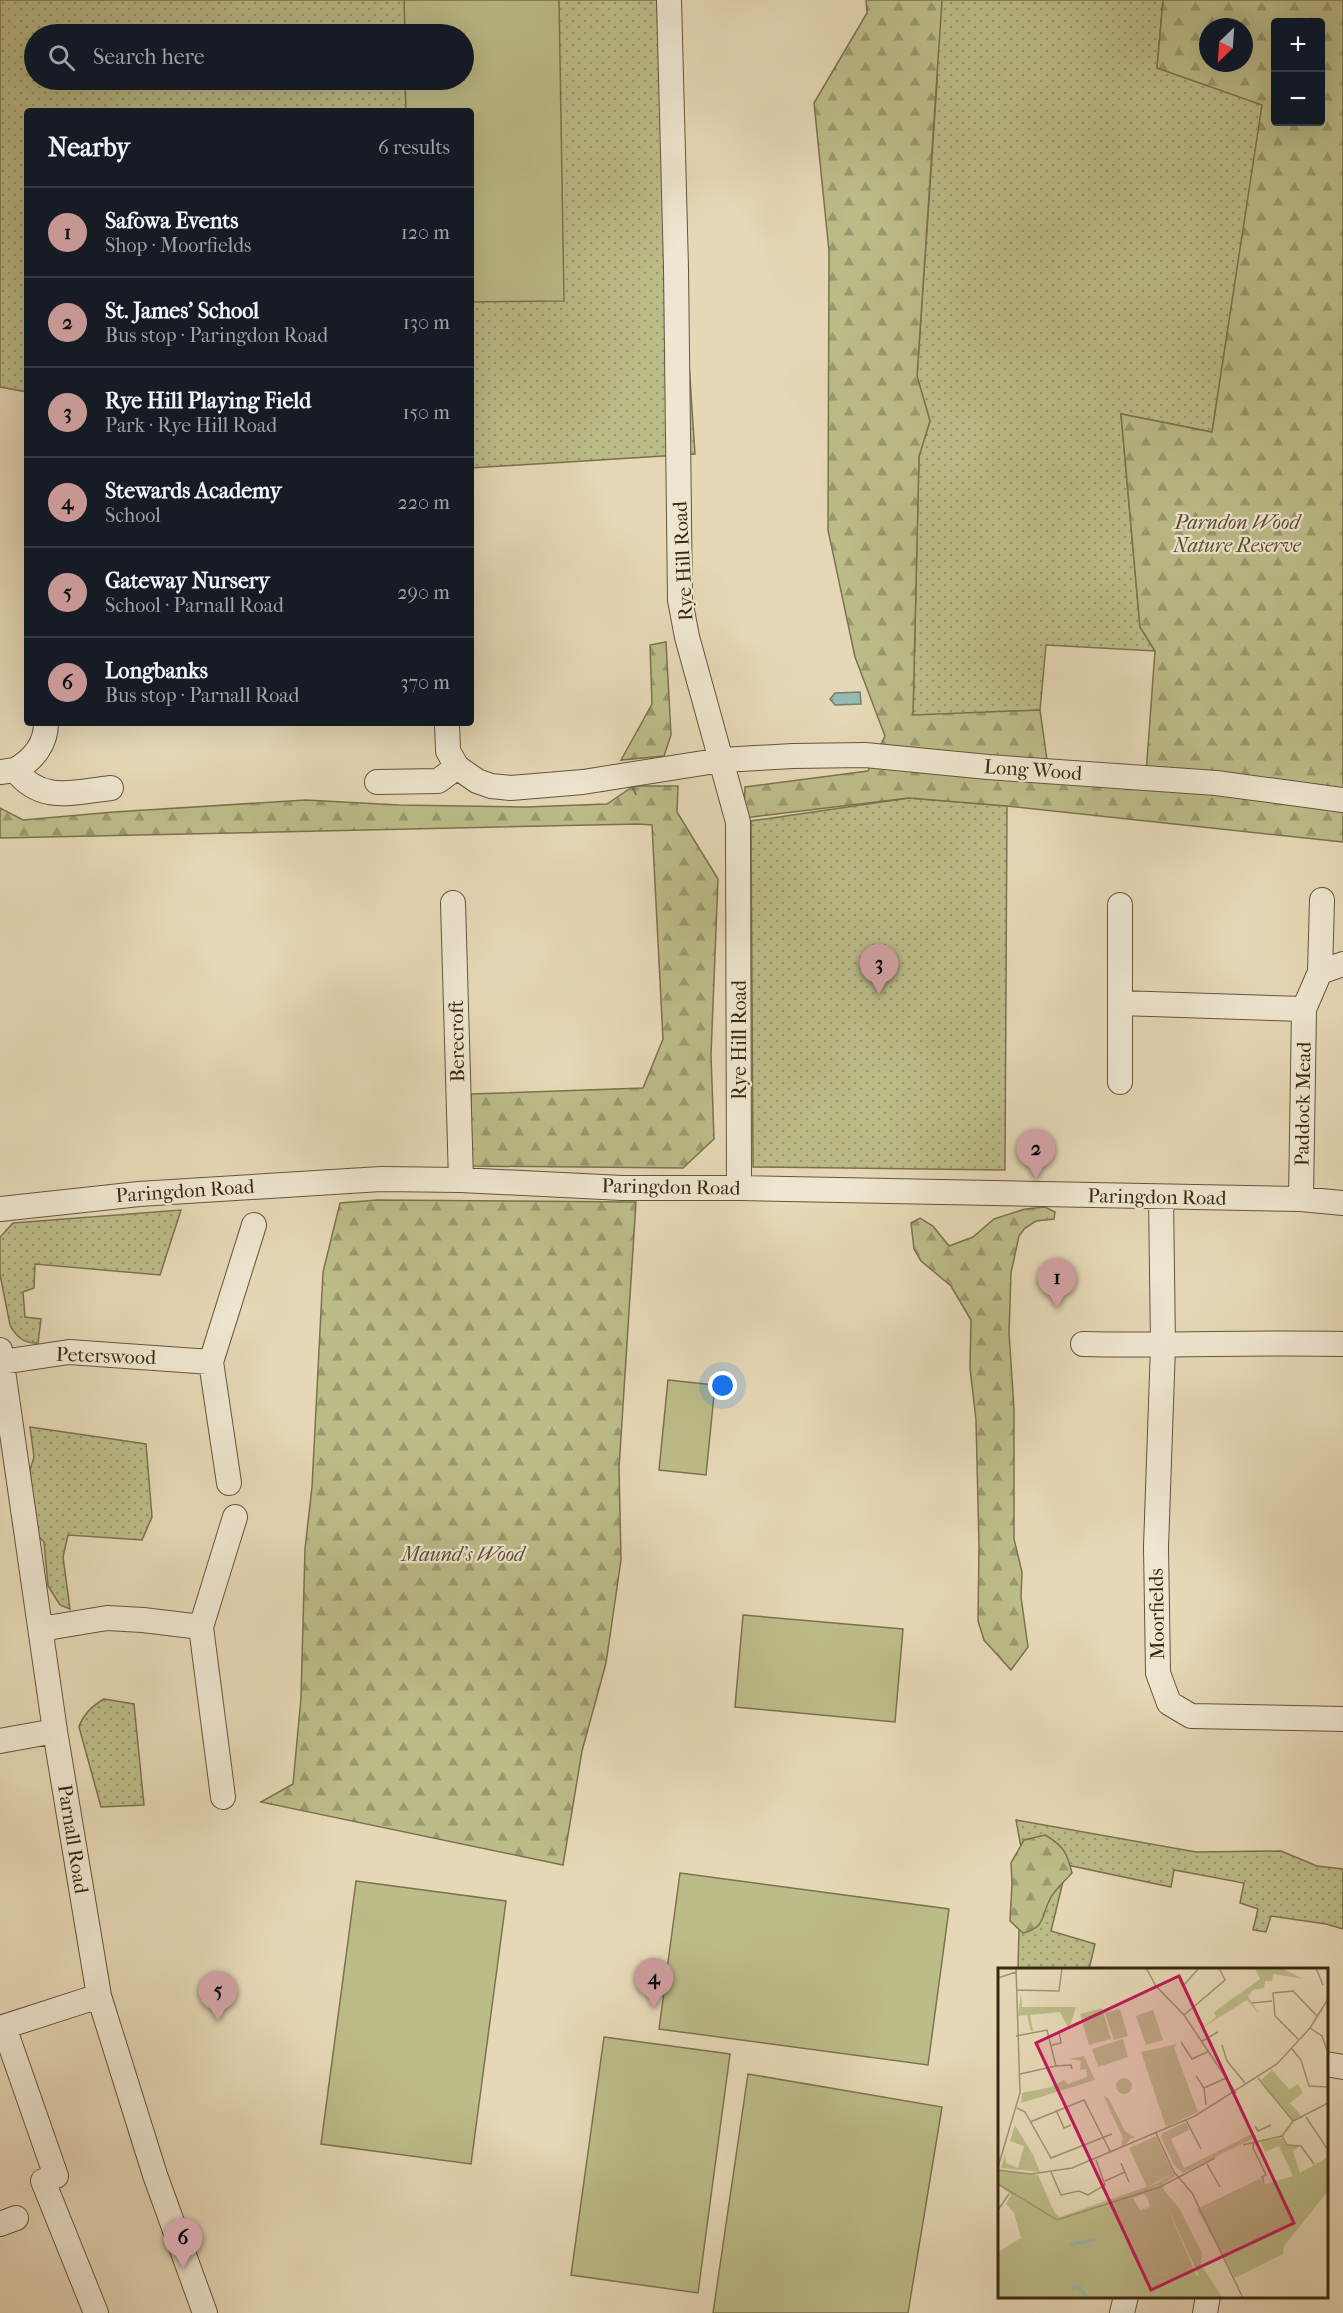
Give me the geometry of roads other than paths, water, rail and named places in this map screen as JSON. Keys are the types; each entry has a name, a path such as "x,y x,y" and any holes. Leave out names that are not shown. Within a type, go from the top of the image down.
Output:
{"street":[{"name":"Rye Hill Road","path":"669,0 676,268 680,600 687,637 738,822 739,1188"},
{"path":"8,771 27,763 39,749 46,726"},
{"path":"447,726 448,751 457,767 477,781 491,786 511,788 583,782 722,760"},
{"name":"Long Wood","path":"722,760 812,755 903,758 988,767 1216,783 1343,800"},
{"path":"376,782 438,781 457,767"},
{"path":"8,771 30,786 45,792 67,793 111,788"},
{"path":"1322,900 1320,972 1343,964"},
{"name":"Berecroft","path":"453,903 461,1180"},
{"path":"1120,905 1120,1082"},
{"name":"Paddock Mead","path":"1301,1199 1304,1008 1320,972"},
{"path":"1120,1003 1304,1008"},
{"name":"Paringdon Road","path":"0,1209 139,1194 381,1179 461,1180 622,1188 739,1188 1301,1199 1343,1203"},
{"name":"Moorfields","path":"1161,1197 1163,1346 1156,1558 1158,1673 1169,1703 1191,1716 1343,1719"},
{"path":"229,1483 211,1362 254,1225"},
{"path":"1083,1344 1163,1346 1343,1344"},
{"name":"Peterswood","path":"1,1356 69,1352 211,1362"},
{"name":"Parnall Road","path":"1,1356 9,1479 41,1629 55,1731 99,1996 155,2175 205,2313"},
{"path":"224,1797 201,1627 235,1517"},
{"path":"41,1629 107,1618 201,1627"},
{"path":"0,1741 55,1731"},
{"path":"96,2313 50,2179 2,2027 99,1996"},
{"path":"1328,2064 1343,2067"},
{"path":"1122,2313 1126,2298"},
{"path":"1205,2313 1208,2298"}],"water":[{"path":"860,692 861,704 835,705 830,699 835,693"}],"place":[{"name":"Rye Hill Playing Field","path":"879,994"},
{"name":"St. James' School","path":"1036,1179"},
{"name":"Safowa Events","path":"1057,1308"},
{"name":"Stewards Academy","path":"654,2008"},
{"name":"Gateway Nursery","path":"218,2021"},
{"name":"Longbanks","path":"183,2268"}],"park label":[{"name":"Parndon Wood Nature Reserve","path":"1237,534"},
{"name":"Maund's Wood","path":"463,1554"}]}
